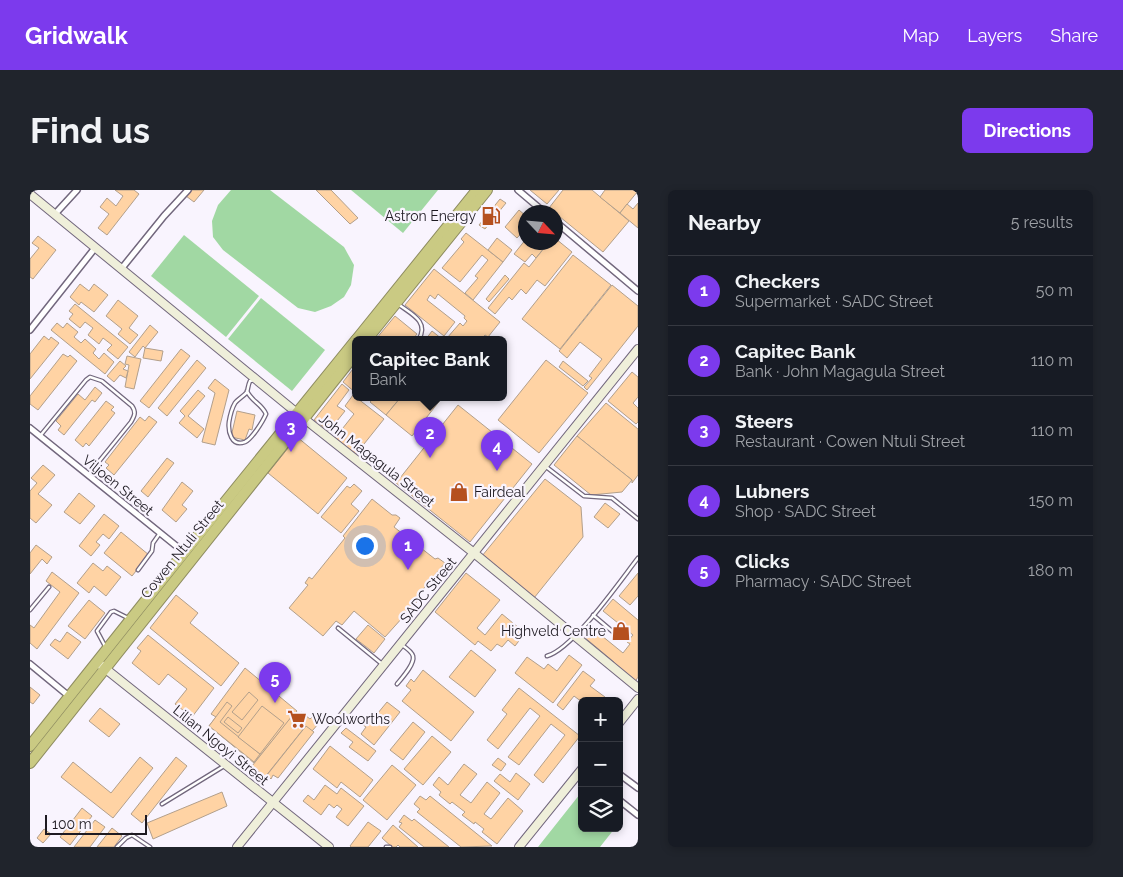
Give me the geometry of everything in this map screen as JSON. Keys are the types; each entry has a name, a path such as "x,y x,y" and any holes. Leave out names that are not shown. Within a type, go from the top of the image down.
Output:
{"highway":[{"name":"Cowen Ntuli Street","path":"359,336 477,190"},
{"path":"370,336 487,190"},
{"name":"Cowen Ntuli Street","path":"30,763 74,700 300,415 352,345"},
{"name":"Cowen Ntuli Street","path":"300,415 352,357"},
{"name":"Cowen Ntuli Street","path":"101,665 107,649 131,619 188,556"},
{"name":"Cowen Ntuli Street","path":"32,740 74,700"}],"main road":[{"name":"John Magagula Street","path":"30,194 638,688"},
{"name":"SADC Street","path":"237,847 638,349"},
{"name":"Lilian Ngoyi Street","path":"101,665 328,847"},
{"path":"623,717 638,699"},
{"path":"520,847 578,775"}],"street":[{"path":"55,214 78,190"},
{"path":"122,268 164,216 188,190"},
{"path":"518,190 536,205"},
{"path":"563,228 638,291"},
{"path":"30,330 95,248"},
{"name":"Viljoen Street","path":"30,428 188,556"},
{"path":"30,664 74,700"},
{"path":"623,777 638,788"},
{"path":"623,803 638,815"}],"lane":[{"path":"397,303 422,324 423,330 420,336"},
{"path":"40,436 86,380 90,377 102,381 132,406 135,416 88,475"},
{"path":"247,391 248,395 264,409 266,414 250,438 241,442 230,437 229,423 235,404 247,391 250,381 258,380"},
{"path":"544,465 584,496 612,498 638,519"},
{"path":"138,570 152,551 154,541 160,533"},
{"path":"547,656 559,651 575,635 638,558"},
{"path":"30,610 49,587"},
{"path":"107,649 98,633 98,627 112,611 131,619"},
{"path":"592,615 619,636"},
{"path":"338,628 383,665"},
{"path":"397,684 408,670 413,658 412,653 401,644"},
{"path":"162,804 225,765"},
{"path":"117,847 132,835 150,847"}],"green space":[{"path":"231,190 270,190 344,247 354,265 351,285 344,297 331,306 315,312 298,308 223,250 213,237 212,221 218,205"},
{"path":"351,190 438,190 403,233"},
{"path":"184,235 259,296 226,337 151,276"},
{"path":"261,298 325,350 292,391 228,339"},
{"path":"578,797 578,832 612,832 600,847 538,847"}],"building":[{"path":"115,190 134,190 139,194 107,235 98,228 109,214 100,207 107,198 116,206 123,196"},
{"path":"191,190 204,190 194,202 186,196"},
{"path":"316,190 331,190 358,218 350,224"},
{"path":"530,190 559,190 547,204"},
{"path":"563,190 592,190 629,221 603,252 563,219 563,205 551,205"},
{"path":"605,190 638,191 620,213 600,197"},
{"path":"500,199 506,203 485,229 479,225"},
{"path":"638,203 638,228 620,213 627,204 633,209"},
{"path":"518,211 518,237 505,227"},
{"path":"466,233 503,262 473,300 465,293 478,278 475,276 488,260 482,255 460,282 442,268 464,242 461,239"},
{"path":"38,236 56,250 33,279 30,277 30,259 39,248 32,243"},
{"path":"497,238 512,250 503,262 488,250"},
{"path":"563,245 572,252 545,286 537,280 526,294 521,289 512,300 509,297 495,314 488,308 524,263 529,267 543,250 563,250"},
{"path":"518,249 542,250 536,258 532,254 525,262 514,254"},
{"path":"573,255 611,285 560,349 522,319"},
{"path":"434,269 500,322 489,336 449,336 460,323 463,326 467,321 464,318 465,316 438,294 435,299 430,295 427,300 455,322 444,336 405,305"},
{"path":"505,275 509,279 489,302 486,299"},
{"path":"80,284 89,291 94,284 108,295 94,312 81,302 79,305 70,297"},
{"path":"612,285 638,306 638,326 587,390 584,387 592,378 589,376 602,359 580,342 567,358 559,351"},
{"path":"118,300 138,316 129,328 138,335 130,344 118,334 122,329 106,316"},
{"path":"75,304 128,347 118,359 107,350 112,345 103,338 99,344 88,335 93,328 85,322 80,328 69,319 73,314 69,311"},
{"path":"395,316 417,334 415,336 378,336"},
{"path":"57,323 63,328 67,323 78,332 74,337 81,343 85,339 96,349 93,353 99,359 104,353 114,362 105,374 51,330"},
{"path":"150,325 158,332 145,348 143,346 135,357 129,352"},
{"path":"432,331 438,336 428,336"},
{"path":"44,336 49,340 51,337 59,343 30,379 30,354"},
{"path":"145,348 163,351 161,361 143,358"},
{"path":"181,349 190,356 149,408 140,401"},
{"path":"63,354 68,357 70,355 77,361 38,410 30,404 30,396"},
{"path":"127,356 141,359 134,389 125,387 129,365 125,364"},
{"path":"197,360 206,368 167,416 158,408"},
{"path":"546,360 588,393 539,453 498,420"},
{"path":"120,361 126,366 123,369 128,371 126,378 120,375 114,382 107,376"},
{"path":"563,361 588,381 583,386 559,367"},
{"path":"352,370 352,390 343,382"},
{"path":"632,372 638,377 638,397 633,403 638,408 638,422 636,424 608,401"},
{"path":"215,379 229,390 215,445 202,442 215,393 208,388"},
{"path":"342,384 349,390 337,406 345,411 329,431 314,420"},
{"path":"95,387 102,393 95,402 92,400 64,435 58,430 61,426 56,421 78,394 85,400"},
{"path":"198,390 205,396 188,416 204,429 197,438 179,423 185,416 180,411"},
{"path":"352,396 352,401 361,401 384,419 356,454 335,438 354,414 345,406"},
{"path":"106,401 114,407 111,410 115,413 89,446 86,443 83,447 75,440"},
{"path":"371,401 398,401 386,415"},
{"path":"398,401 439,401 412,436 386,415"},
{"path":"606,403 638,429 638,475 632,483 632,480 577,436"},
{"path":"458,405 532,464 470,542 396,483"},
{"path":"237,411 255,415 252,430 249,429 245,440 231,437"},
{"path":"149,416 157,422 114,475 106,468 109,465 105,462 140,417 145,421"},
{"path":"577,436 632,480 622,492 591,495 554,465"},
{"path":"297,437 347,478 318,514 268,473"},
{"path":"167,458 174,463 148,497 141,491"},
{"path":"43,465 55,475 38,494 52,505 36,523 30,518 30,491 37,483 31,478"},
{"path":"545,479 581,507 583,537 534,598 482,556"},
{"path":"182,482 193,491 182,505 187,509 176,522 162,510"},
{"path":"354,484 362,491 351,504 359,511 341,533 321,517 347,486 350,488"},
{"path":"79,493 95,506 80,524 64,512"},
{"path":"372,499 392,515 400,518 394,527 435,559 438,558 445,563 420,593 421,597 385,637 354,611 342,625 336,621 323,636 289,608 308,585 305,583 309,577 312,579 345,538 343,536"},
{"path":"605,503 620,514 608,528 594,517"},
{"path":"104,514 119,526 109,539 103,534 96,542 100,545 91,556 79,546"},
{"path":"121,532 149,555 132,576 104,553"},
{"path":"36,545 52,557 47,564 42,559 30,574 30,553"},
{"path":"93,563 103,571 107,566 121,577 106,596 94,586 89,593 77,583"},
{"path":"52,572 79,593 37,649 30,643 30,625 34,628 60,592 46,581"},
{"path":"466,573 500,600 477,628 485,635 502,614 525,633 515,646 508,640 502,647 497,644 491,651 478,641 475,645 435,612"},
{"path":"638,573 638,596 630,605 619,596"},
{"path":"176,595 198,613 190,623 239,663 221,686 150,628"},
{"path":"613,599 638,620 638,677 635,682 583,636 591,627 623,653 630,644 627,642 633,635 603,611"},
{"path":"89,600 105,613 85,639 68,626"},
{"path":"368,625 385,639 374,653 356,639"},
{"path":"67,632 81,642 68,659 50,645 55,639 60,642"},
{"path":"148,635 214,688 192,717 175,704 187,689 168,674 159,685 132,663 141,651 137,648"},
{"path":"471,650 496,670 475,697 449,677"},
{"path":"569,655 582,665 553,703 515,673 527,657 544,669 548,664 557,671"},
{"path":"245,668 297,711 254,763 209,726 216,717 211,714"},
{"path":"423,670 474,712 451,741 402,701 411,690 406,686 411,679 414,682"},
{"path":"583,671 595,680 590,686 605,697 578,697 578,699 574,696 563,710 557,705"},
{"path":"30,687 40,695 33,704 30,702"},
{"path":"519,688 578,734 578,739 543,783 534,775 565,735 551,724 519,765 508,757 540,716 530,708 498,749 487,740 507,714 502,710"},
{"path":"249,692 258,700 242,720 232,712"},
{"path":"227,702 232,706 220,722 260,754 254,762 209,726"},
{"path":"387,702 400,712 374,745 361,734 366,727 360,723 367,714 373,719"},
{"path":"262,706 284,723 260,754 238,737"},
{"path":"100,708 120,724 109,737 89,721"},
{"path":"301,712 310,719 313,716 320,722 312,731 295,719"},
{"path":"292,716 305,727 265,777 252,766"},
{"path":"228,717 242,728 238,733 224,722"},
{"path":"413,722 425,732 403,760 390,750"},
{"path":"306,726 314,732 278,778 273,775 271,779 267,775"},
{"path":"346,728 376,751 368,761 349,747 353,742 341,733"},
{"path":"432,736 451,752 423,785 404,769"},
{"path":"330,746 373,780 360,797 341,782 337,788 313,769"},
{"path":"140,757 153,768 113,818 61,777 73,762 111,793"},
{"path":"176,757 187,766 142,823 131,814"},
{"path":"498,758 506,764 501,771 492,765"},
{"path":"464,764 477,774 460,795 471,803 487,782 500,793 484,814 491,819 508,798 523,811 497,844 482,832 484,829 462,815 465,812 452,802 450,804 439,795 441,792 433,785 439,777 448,785"},
{"path":"392,765 416,785 387,820 363,800"},
{"path":"516,773 530,784 518,800 494,781 500,774 510,782"},
{"path":"325,785 337,794 341,788 364,806 348,826 336,817 342,809 337,805 334,808 329,804 321,815 303,801 308,795 314,800"},
{"path":"222,792 227,806 153,839 147,823"},
{"path":"420,796 426,800 430,796 492,846 461,847 417,812 420,809 414,804"},
{"path":"82,808 92,816 70,845 60,837"},
{"path":"404,815 412,821 414,819 449,847 424,847 399,827 402,823 399,822"},
{"path":"95,820 105,827 90,847 74,847"},
{"path":"368,822 381,831 368,847 351,847 350,846"},
{"path":"393,825 418,847 400,847 398,845 392,847 382,838"},
{"path":"112,828 122,836 114,847 97,847"},
{"path":"44,829 51,834 43,843 37,838"}],"place":[{"name":"Astron Energy","path":"491,216"},
{"name":"Steers","path":"291,452"},
{"name":"Capitec Bank","path":"430,458"},
{"name":"Lubners","path":"497,471"},
{"name":"Fairdeal","path":"459,492"},
{"name":"Checkers","path":"408,570"},
{"name":"Highveld Centre","path":"621,631"},
{"name":"Clicks","path":"275,703"},
{"name":"Woolworths","path":"297,719"}]}
